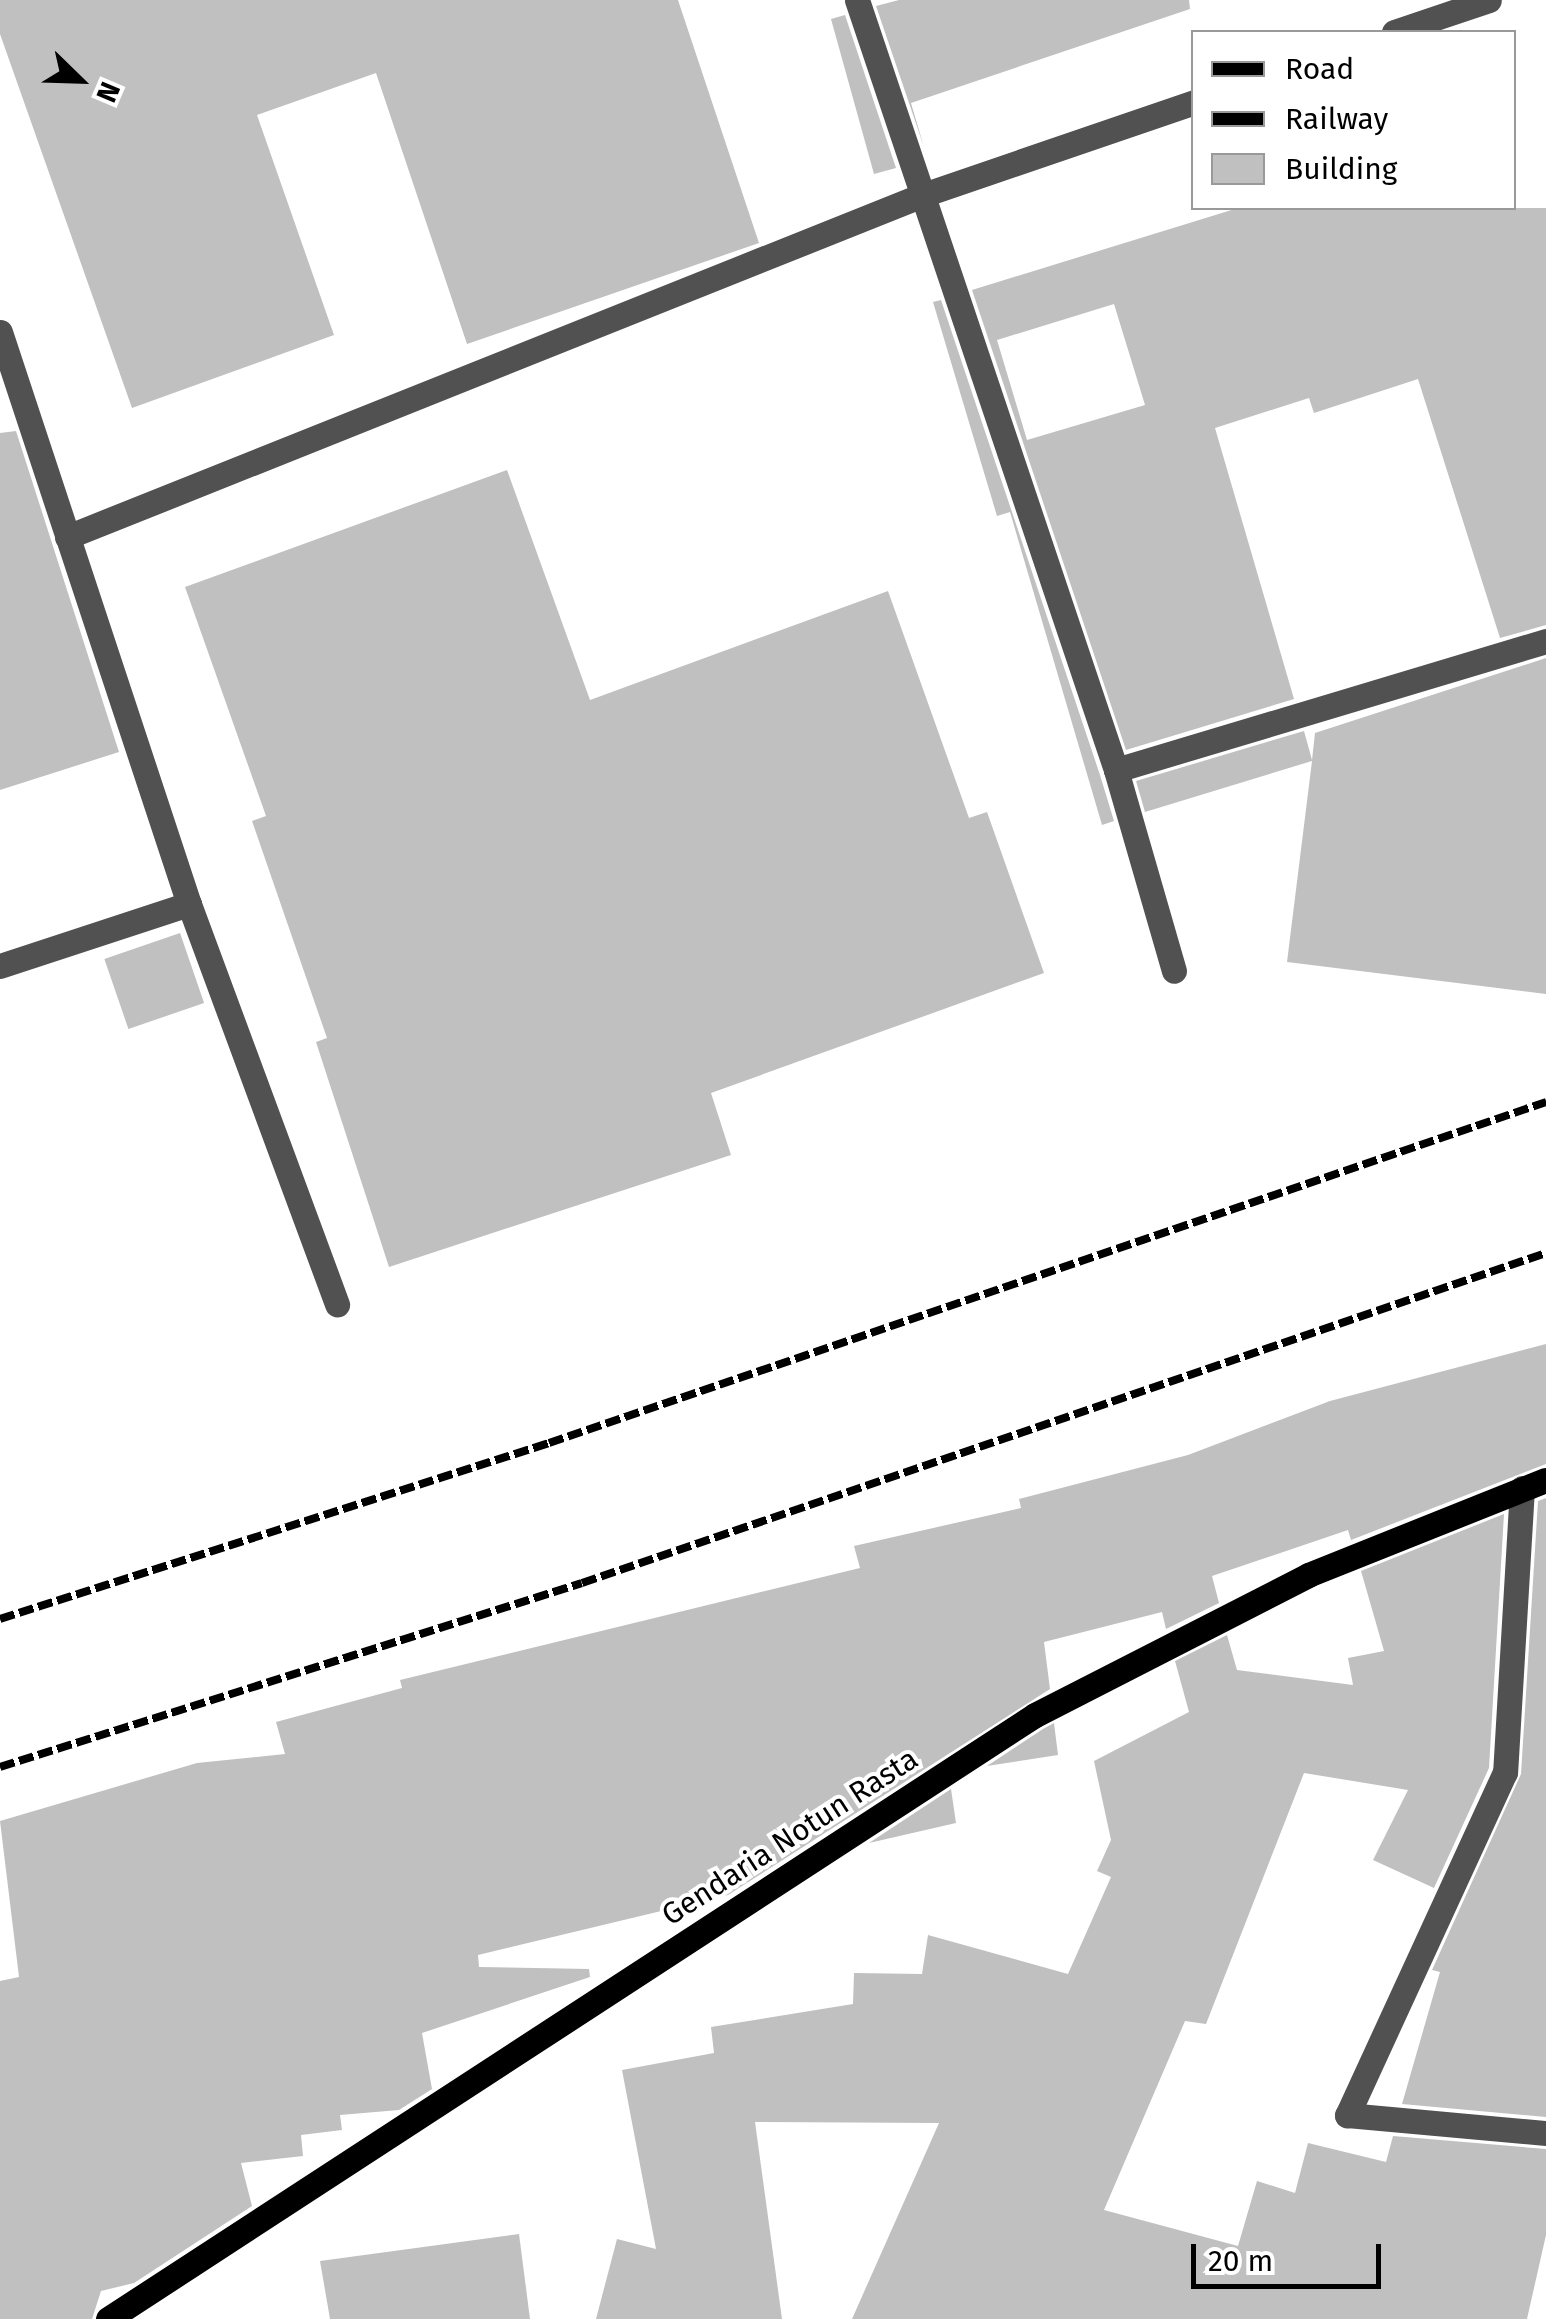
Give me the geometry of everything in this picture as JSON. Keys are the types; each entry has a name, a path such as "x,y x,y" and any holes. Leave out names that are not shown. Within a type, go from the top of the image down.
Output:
{"main road":[{"name":"Gendaria Notun Rasta","path":"108,2319 1035,1714 1308,1575 1534,1484"}],"street":[{"path":"856,0 1116,770 1174,970"},
{"path":"1400,30 1489,0"},
{"path":"67,537 920,196 1191,103"},
{"path":"2,346 190,904 337,1304"},
{"path":"1116,770 1546,641"},
{"path":"0,966 190,904"},
{"path":"1534,1484 1505,1772 1346,2115 1546,2133"}],"building":[{"path":"0,0 678,0 759,243 467,344 376,73 257,115 334,335 132,408 0,34"},
{"path":"899,0 1189,0 1190,9 911,103 924,147 876,6"},
{"path":"845,15 896,168 874,174 831,19"},
{"path":"1546,208 1546,625 1500,638 1418,379 1314,413 1309,398 1215,428 1294,699 1126,750 972,290 1232,210","holes":["1114,304 1145,405 1027,440 997,340"]},
{"path":"941,300 1100,775 1114,821 1102,825 1010,512 997,516 933,302"},
{"path":"16,431 119,752 0,790 0,433"},
{"path":"507,470 590,700 888,591 969,818 987,812 1044,973 711,1093 731,1155 389,1267 316,1042 327,1038 252,821 266,816 185,587"},
{"path":"1546,658 1546,994 1287,962 1312,761 1145,812 1136,781 1304,731 1312,760 1315,733"},
{"path":"180,933 204,1003 128,1029 104,959"},
{"path":"1546,1344 1546,1464 1351,1540 1348,1530 1212,1576 1219,1603 1166,1629 1162,1612 1044,1642 1050,1689 728,1895 478,1955 479,1967 589,1969 590,1977 422,2033 432,2089 399,2110 340,2115 342,2130 301,2135 303,2156 241,2163 252,2206 134,2283 101,2291 92,2319 0,2319 0,1981 19,1977 0,1821 197,1763 285,1754 276,1722 402,1688 400,1680 860,1568 854,1546 1021,1508 1019,1499 1188,1455 1330,1401"},
{"path":"1546,1498 1546,2117 1402,2104 1440,1972 1432,1970 1521,1774 1538,1501"},
{"path":"1504,1514 1489,1768 1434,1888 1373,1860 1408,1790 1304,1773 1206,2024 1185,2021 1104,2210 1238,2246 1257,2181 1295,2193 1308,2143 1386,2162 1393,2136 1546,2149 1546,2235 1527,2319 852,2319 939,2123 755,2122 782,2319 596,2319 617,2239 656,2249 622,2070 714,2053 711,2027 853,2004 854,1973 922,1974 928,1935 1068,1974 1111,1877 1097,1871 1111,1840 1094,1761 1189,1712 1175,1661 1227,1635 1237,1670 1353,1685 1348,1658 1384,1651 1361,1571"},
{"path":"1054,1723 1058,1755 987,1766 1043,1729"},
{"path":"951,1789 956,1823 869,1843"},
{"path":"519,2234 530,2319 330,2319 320,2261"}],"railway":[{"path":"0,1619 549,1443 1546,1102"},
{"path":"0,1767 582,1583 1546,1253"}]}
